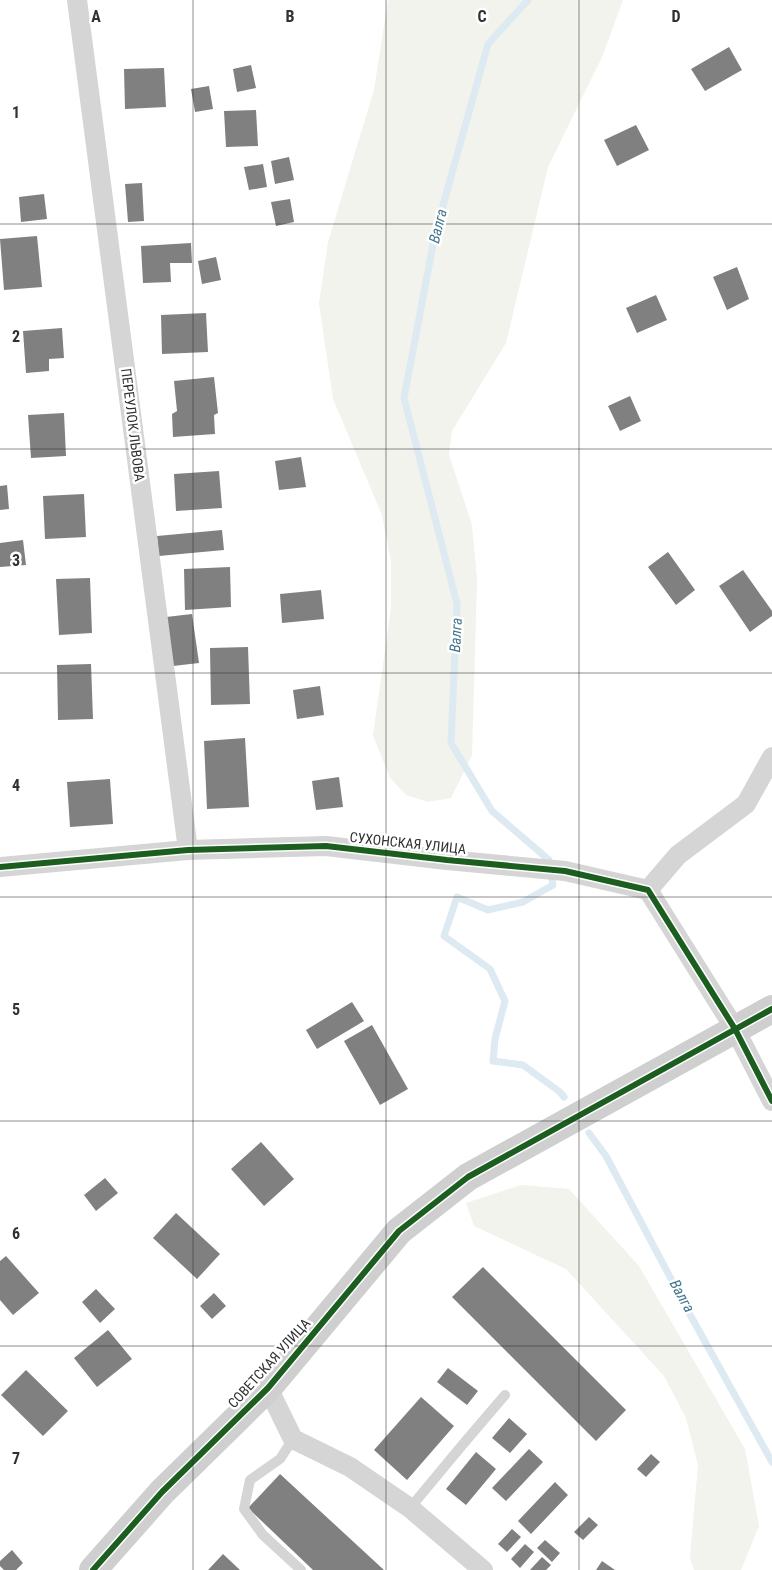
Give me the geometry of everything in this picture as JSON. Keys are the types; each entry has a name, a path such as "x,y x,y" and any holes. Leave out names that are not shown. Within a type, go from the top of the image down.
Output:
{"street":[{"name":"ПЕРЕУЛОК ЛЬВОВА","path":"77,0 188,850"},
{"path":"772,757 746,804 678,855 648,890 735,1029 772,1101"},
{"name":"СУХОНСКАЯ УЛИЦА","path":"0,867 188,850 326,846 535,869 565,870 648,890"},
{"name":"СОВЕТСКАЯ УЛИЦА","path":"93,1570 162,1492 268,1388 398,1231 468,1177 772,1009"},
{"path":"268,1388 293,1439 350,1467 410,1508 483,1570"}],"lane":[{"path":"410,1508 505,1395"},
{"path":"293,1439 280,1459 250,1480 244,1509 263,1535 294,1568"}],"shaded area":[{"path":"388,0 623,0 602,57 548,167 506,343 452,431 449,455 472,525 477,579 472,755 451,798 428,802 406,795 390,778 373,735 391,608 391,561 382,515 333,399 319,303 328,242 374,90"},
{"path":"521,1185 569,1189 639,1266 745,1449 759,1526 741,1570 694,1570 690,1557 698,1465 686,1418 664,1376 566,1269 474,1226 466,1203"}],"building":[{"path":"729,47 742,70 705,91 691,69"},
{"path":"251,65 256,88 237,92 233,69"},
{"path":"164,68 166,107 125,109 124,69"},
{"path":"209,86 213,109 195,112 191,89"},
{"path":"256,110 258,146 226,147 224,111"},
{"path":"636,125 649,150 617,166 604,140"},
{"path":"289,157 294,180 275,184 271,161"},
{"path":"263,164 267,187 249,190 244,167"},
{"path":"142,183 144,221 128,222 125,184"},
{"path":"44,194 47,219 21,222 19,197"},
{"path":"290,199 294,222 276,226 271,202"},
{"path":"37,236 42,287 4,290 0,239"},
{"path":"191,243 192,263 170,263 171,282 143,283 141,246"},
{"path":"216,257 221,280 202,284 198,261"},
{"path":"737,267 749,299 727,310 713,277"},
{"path":"656,295 667,320 637,333 626,308"},
{"path":"206,313 208,352 162,354 161,315"},
{"path":"62,328 64,358 49,359 49,371 26,373 23,331"},
{"path":"214,377 218,413 214,415 215,434 173,437 172,414 177,411 174,381"},
{"path":"630,396 641,421 620,431 608,406"},
{"path":"64,413 66,456 31,458 28,415"},
{"path":"301,457 306,487 279,490 275,461"},
{"path":"219,471 222,508 176,511 174,474"},
{"path":"7,485 9,509 0,510 0,486"},
{"path":"84,494 86,537 45,539 43,496"},
{"path":"222,530 224,550 159,556 157,536"},
{"path":"23,540 26,565 0,567 0,543"},
{"path":"668,552 695,590 676,605 648,567"},
{"path":"230,567 231,607 185,610 184,569"},
{"path":"743,570 772,611 772,616 750,632 719,586"},
{"path":"90,578 92,633 59,635 56,579"},
{"path":"321,590 324,619 282,623 280,594"},
{"path":"192,614 199,663 173,666 166,617"},
{"path":"248,647 250,704 211,705 210,648"},
{"path":"91,664 93,719 58,720 57,665"},
{"path":"320,686 324,715 297,719 293,690"},
{"path":"245,738 249,807 207,809 204,741"},
{"path":"339,777 343,807 316,810 312,781"},
{"path":"110,779 113,824 70,827 67,782"},
{"path":"352,1002 364,1021 317,1049 306,1030"},
{"path":"372,1025 408,1089 380,1105 344,1041"},
{"path":"261,1142 294,1179 264,1206 231,1169"},
{"path":"105,1178 118,1193 96,1211 84,1195"},
{"path":"176,1213 220,1254 197,1279 153,1238"},
{"path":"6,1256 39,1293 13,1315 0,1300 0,1261"},
{"path":"483,1267 626,1410 596,1441 452,1297"},
{"path":"96,1289 115,1309 100,1323 82,1302"},
{"path":"214,1293 226,1306 212,1319 200,1306"},
{"path":"108,1330 132,1359 97,1387 74,1358"},
{"path":"448,1368 478,1391 467,1405 437,1382"},
{"path":"26,1370 68,1411 43,1436 1,1395"},
{"path":"421,1397 454,1426 407,1480 374,1450"},
{"path":"509,1418 527,1434 510,1453 492,1438"},
{"path":"529,1449 543,1462 506,1501 492,1488"},
{"path":"476,1452 496,1469 466,1505 446,1489"},
{"path":"651,1454 660,1462 646,1477 637,1469"},
{"path":"280,1474 384,1570 313,1570 248,1508"},
{"path":"555,1482 568,1495 531,1534 518,1521"},
{"path":"589,1517 598,1525 583,1540 574,1532"},
{"path":"512,1529 521,1537 507,1552 498,1544"},
{"path":"545,1540 560,1553 552,1562 537,1548"},
{"path":"525,1544 534,1552 520,1568 511,1559"},
{"path":"12,1550 23,1563 16,1570 4,1570 0,1566 0,1561"},
{"path":"223,1554 240,1570 208,1570"},
{"path":"542,1557 551,1565 546,1570 530,1570"},
{"path":"602,1561 615,1570 596,1570"}],"waterway":[{"name":"Валга","path":"528,0 488,44 435,234 404,398 457,604 451,743 492,811 549,860 553,885 523,902 488,910 457,897 444,936 490,969 505,1001 495,1039 493,1061 523,1065 564,1097"},
{"name":"Валга","path":"589,1133 606,1156 688,1311 772,1462"}],"cycle path":[{"path":"0,867 188,850 326,846 565,871 648,890 735,1029 772,1101"},
{"path":"93,1570 162,1492 268,1388 399,1231 468,1177 772,1009"}]}
